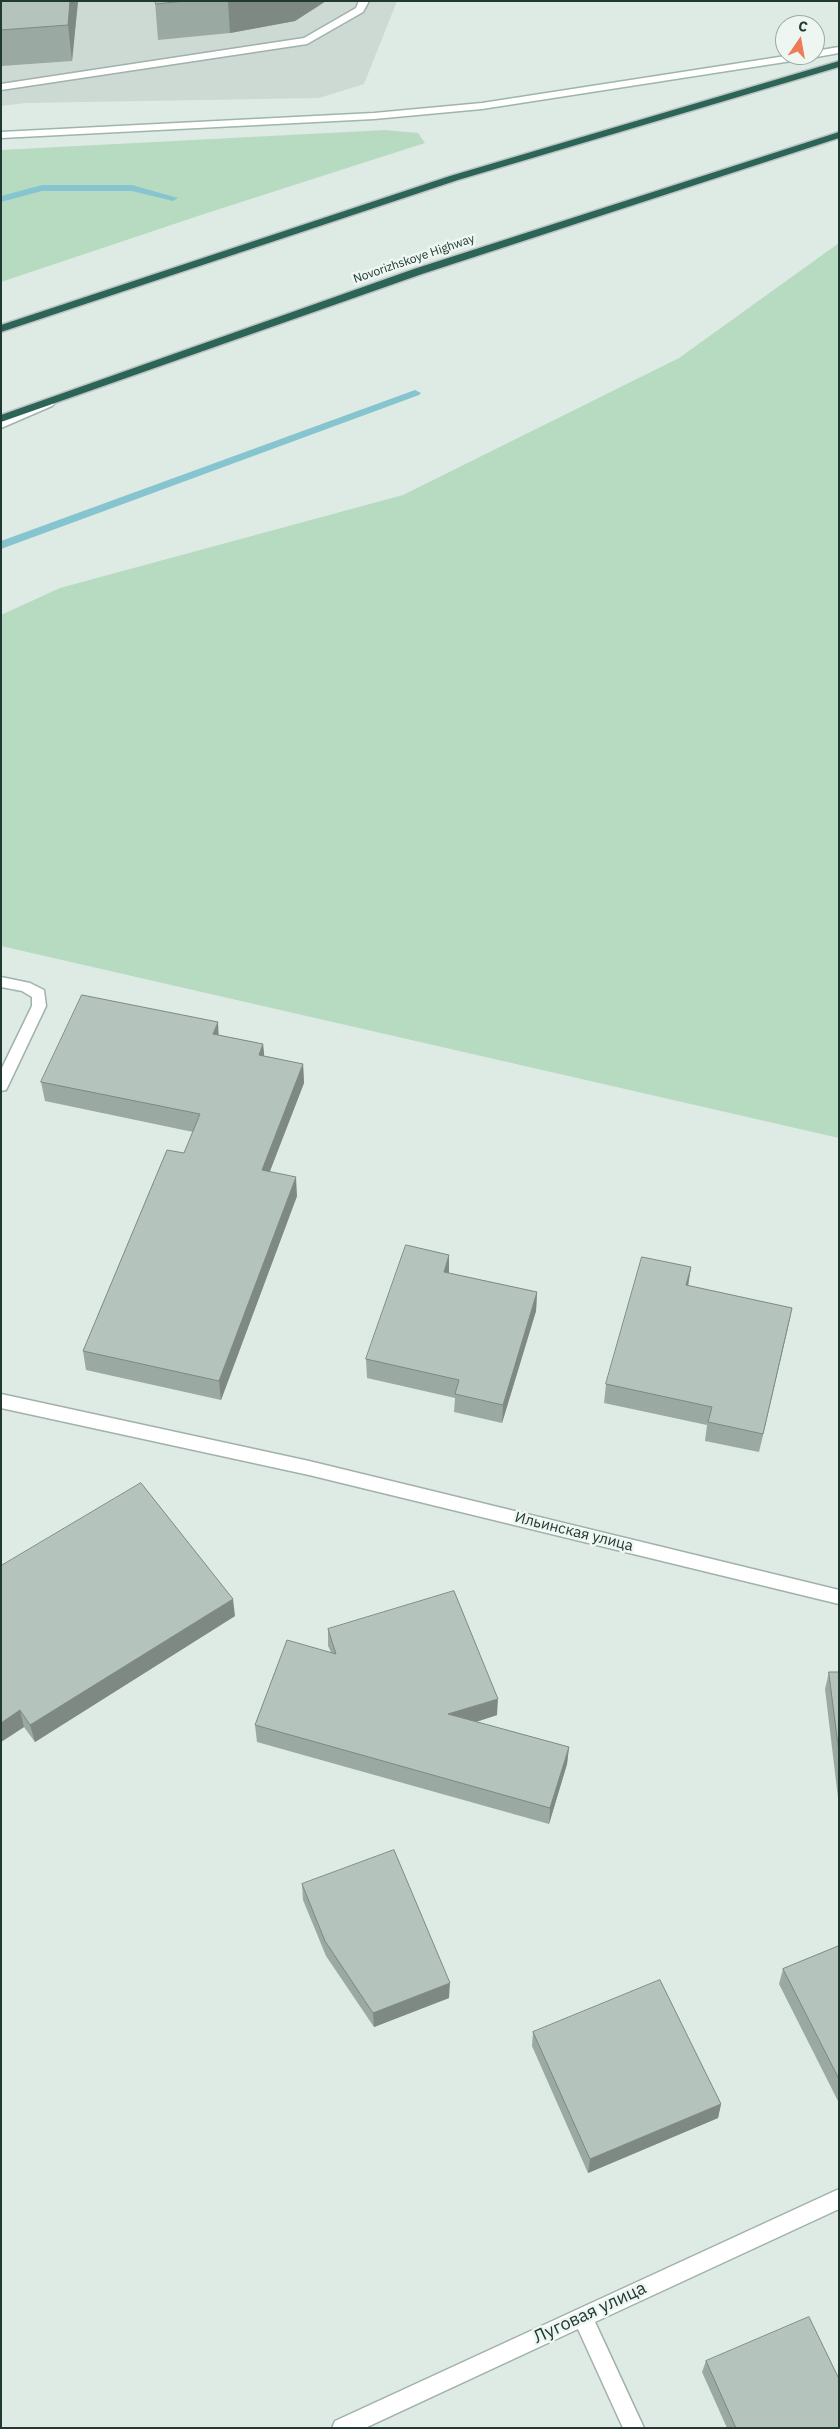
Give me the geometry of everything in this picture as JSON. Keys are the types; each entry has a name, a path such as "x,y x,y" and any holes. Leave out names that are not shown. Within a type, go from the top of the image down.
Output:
{"highway":[{"path":"1,329 454,178 839,64"},
{"name":"Novorizhskoye Highway","path":"1,419 460,257 670,187 839,135"}],"street":[{"path":"1,87 307,41 360,10 364,1"},
{"path":"825,52 839,50"},
{"path":"1,135 374,116 482,106 775,61"},
{"path":"1,425 69,394"},
{"path":"1,982 25,986 39,994 39,1006 1,1086"},
{"name":"Ильинская улица","path":"1,1401 309,1468 839,1597"},
{"name":"Луговая улица","path":"342,2428 839,2199"},
{"path":"583,2316 634,2428"}],"shaded area":[{"path":"1,1 397,1 364,84 319,98 26,103 1,106"}],"green space":[{"path":"385,130 418,133 425,143 1,282 1,150"},
{"path":"839,243 839,1138 1,946 1,615 60,588 403,495 679,358"}],"building":[{"path":"1,1 70,1 68,25 1,30"},
{"path":"155,1 185,1 156,4"},
{"path":"82,995 218,1022 213,1034 263,1044 259,1055 303,1064 262,1170 296,1177 219,1381 83,1351 167,1150 184,1153 200,1114 41,1082"},
{"path":"406,1245 449,1255 444,1272 537,1292 503,1405 455,1394 459,1380 366,1359"},
{"path":"642,1257 691,1267 686,1285 792,1308 763,1434 708,1422 712,1407 606,1384"},
{"path":"141,1483 233,1599 30,1725 20,1710 1,1723 1,1566"},
{"path":"454,1591 498,1699 448,1714 569,1747 550,1808 255,1725 287,1640 336,1654 328,1629"},
{"path":"829,1672 839,1672 839,1752"},
{"path":"394,1850 450,1983 373,2013 325,1941 302,1884"},
{"path":"839,1946 839,2079 783,1969"},
{"path":"660,1980 721,2104 590,2159 533,2032"},
{"path":"809,2317 839,2379 839,2428 736,2428 706,2361"}],"waterway":[{"path":"1,199 42,188 132,188 173,198"},
{"path":"1,545 415,393"}]}
